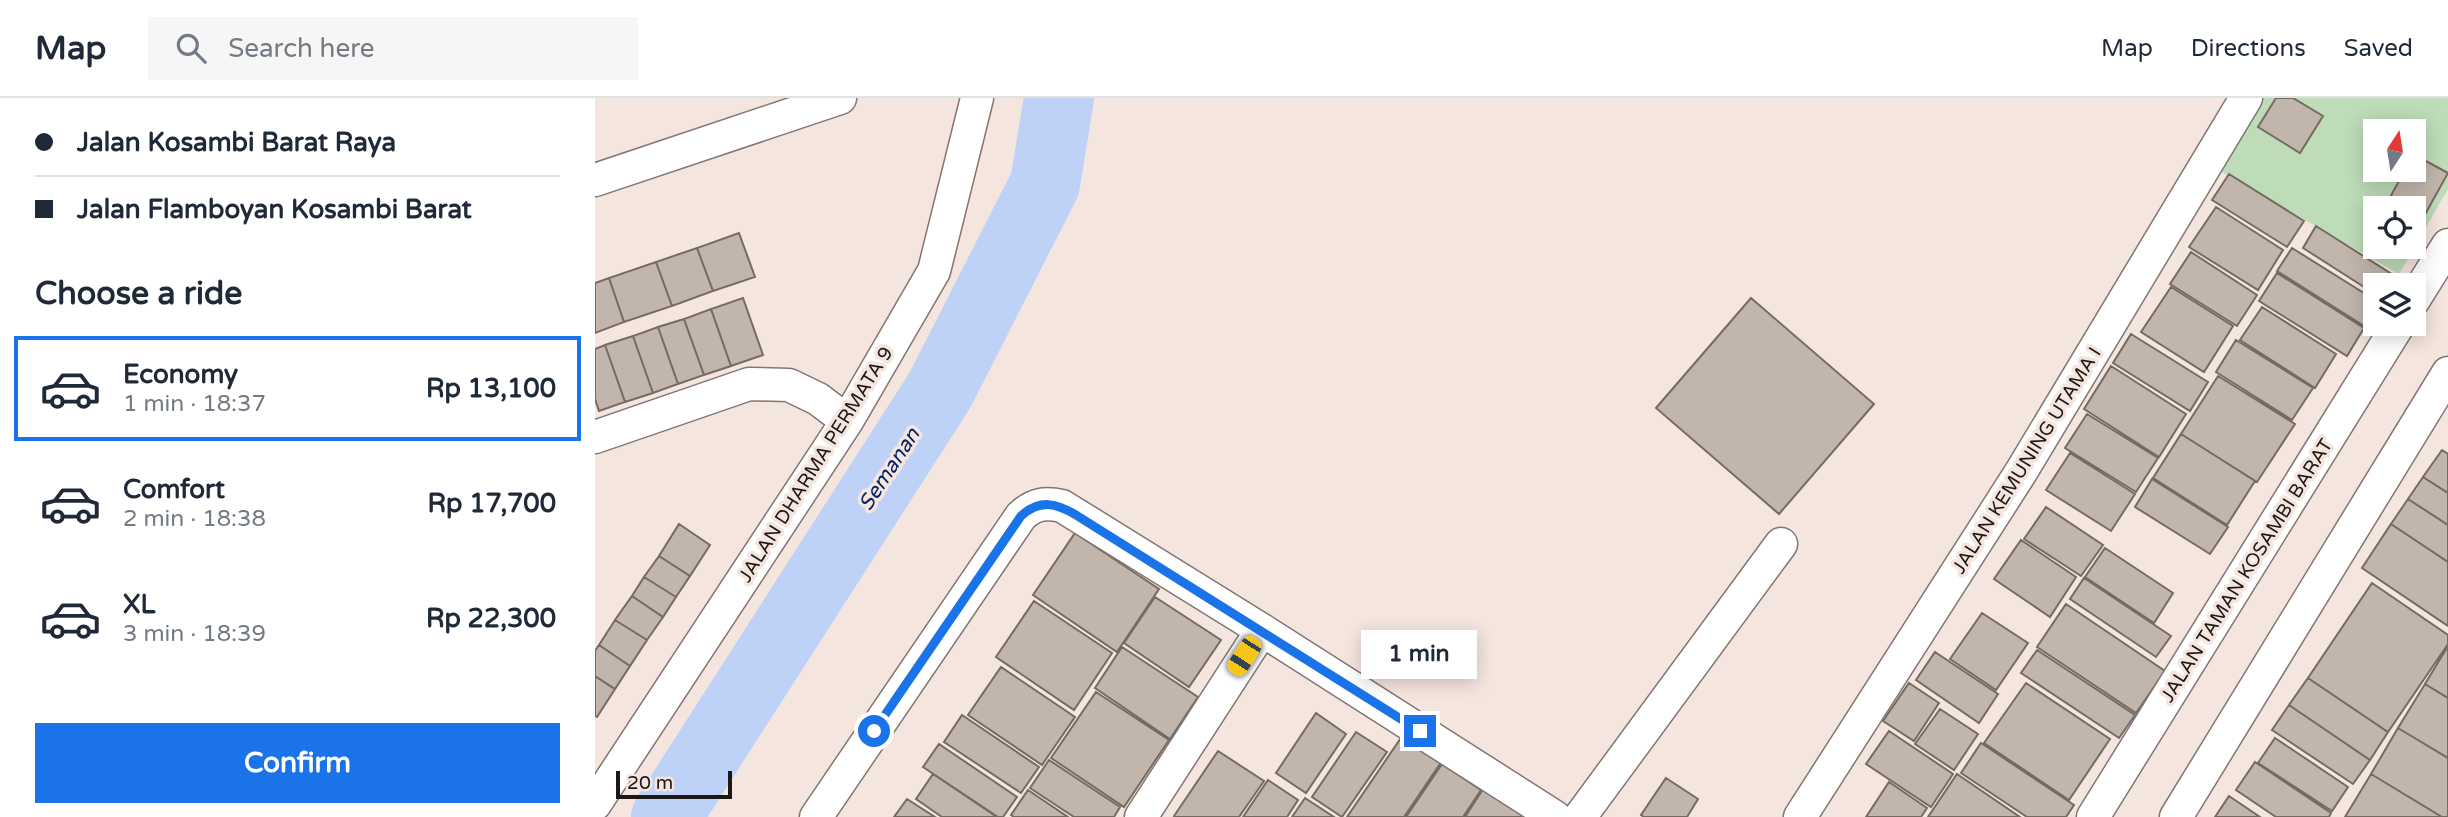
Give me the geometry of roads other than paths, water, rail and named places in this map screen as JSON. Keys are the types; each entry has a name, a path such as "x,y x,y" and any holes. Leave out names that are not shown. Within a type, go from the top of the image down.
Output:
{"street":[{"path":"595,180 840,98"},
{"name":"JALAN DHARMA PERMATA 9","path":"595,804 847,421 934,271 977,98"},
{"name":"JALAN KEMUNING UTAMA I","path":"1800,817 2021,472 2246,98"},
{"path":"2426,280 2448,245"},
{"name":"JALAN TAMAN KOSAMBI BARAT","path":"2093,817 2392,336"},
{"path":"2176,817 2448,373"},
{"path":"595,437 749,384 789,385 818,399 847,421"},
{"path":"816,817 1021,516 1029,509 1050,503 1062,506 1262,630 1555,817"},
{"path":"1580,817 1781,544"},
{"path":"1141,817 1262,630"}],"waterway":[{"name":"Semanan","path":"666,817 940,390 1045,184 1059,98"}]}
